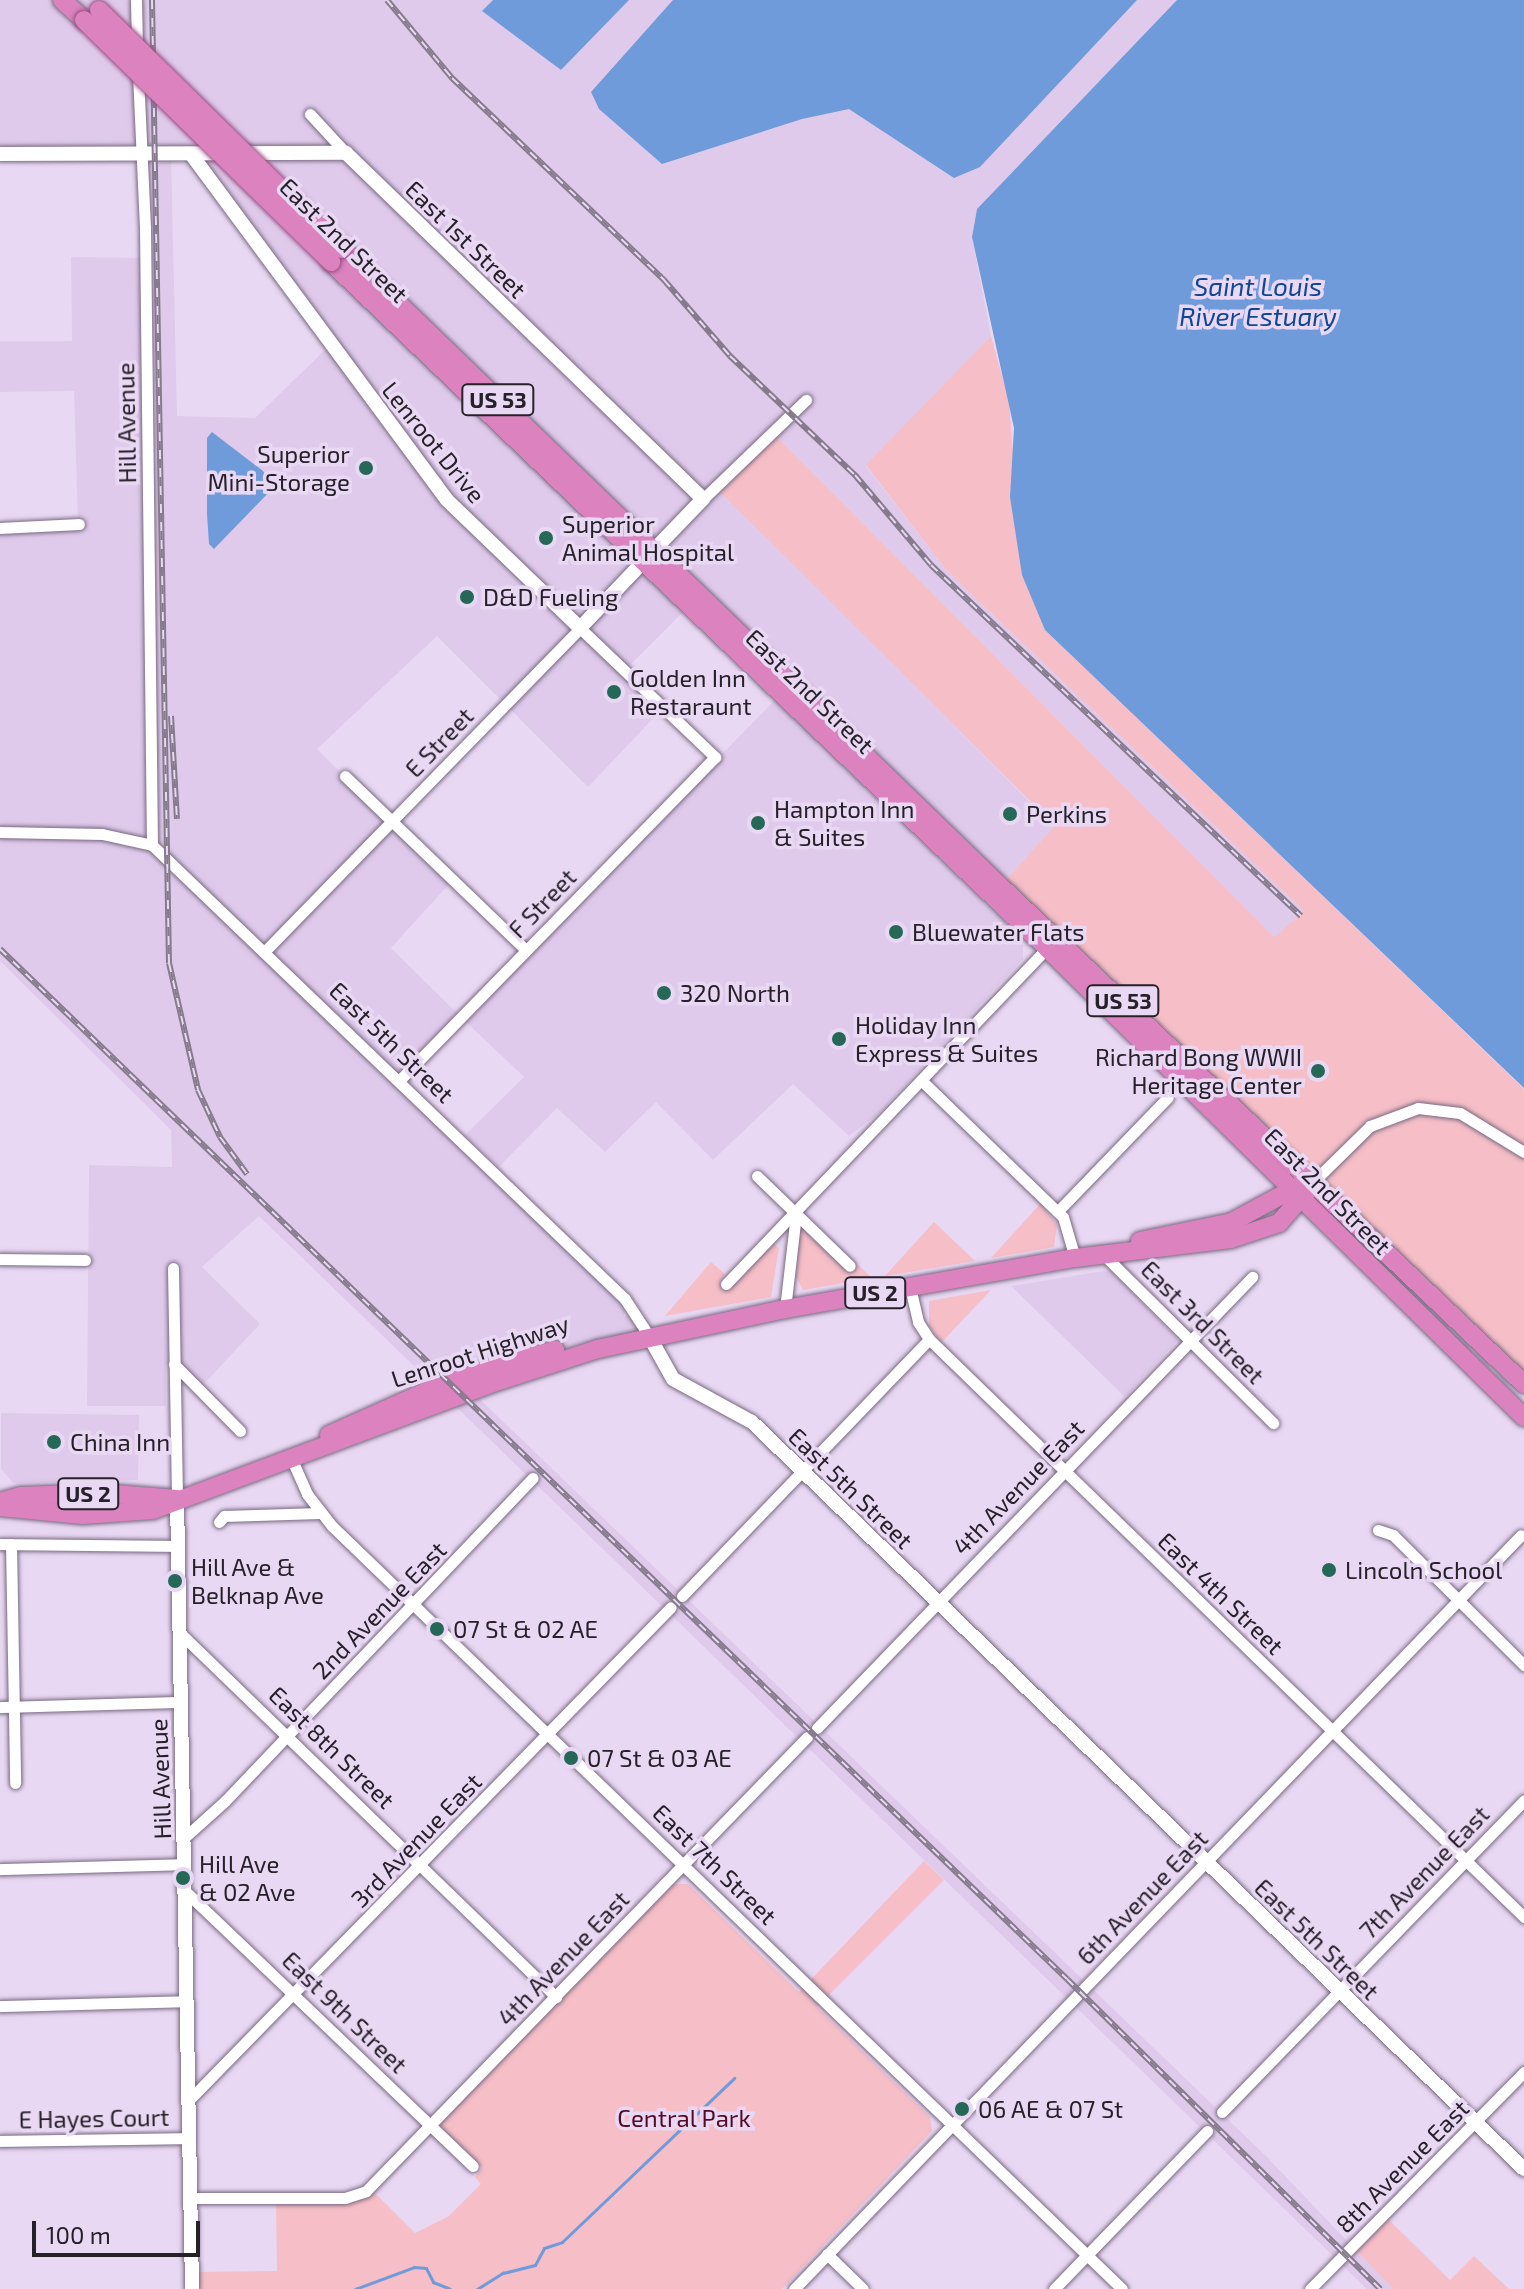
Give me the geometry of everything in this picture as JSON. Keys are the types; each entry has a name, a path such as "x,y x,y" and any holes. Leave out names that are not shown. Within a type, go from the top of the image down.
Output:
{"highway":[{"name":"East 2nd Street","path":"62,0 90,10 336,256 1052,944 1313,1182 1524,1384"},
{"name":"East 2nd Street","path":"1052,944 1297,1193 1524,1417"},
{"name":"Lenroot Highway","path":"177,1499 292,1460 354,1422 445,1383 583,1343 649,1336 1103,1253 1232,1222 1297,1193 1313,1182"},
{"name":"US 2","path":"0,1504 21,1496 102,1493 177,1499"}],"street":[{"name":"Hill Avenue","path":"136,0 142,154 152,845"},
{"path":"310,114 346,153"},
{"path":"0,154 346,153"},
{"name":"East 1st Street","path":"346,153 703,499"},
{"name":"Lenroot Drive","path":"191,154 447,500 715,757"},
{"name":"E Street","path":"265,951 703,499 806,400"},
{"path":"0,528 79,524"},
{"name":"F Street","path":"400,1080 715,757"},
{"path":"345,776 526,950"},
{"path":"0,832 102,834 152,845"},
{"name":"East 5th Street","path":"152,845 625,1299 673,1379 752,1422 1524,2169"},
{"path":"726,1284 1052,944"},
{"path":"922,1081 1058,1211 1069,1227 1075,1258"},
{"path":"1058,1211 1168,1097"},
{"path":"1313,1182 1370,1126 1418,1108 1460,1113 1524,1152"},
{"path":"757,1176 850,1266"},
{"path":"785,1309 796,1213"},
{"name":"East 3rd Street","path":"1103,1253 1273,1423"},
{"path":"0,1259 85,1260"},
{"name":"Hill Avenue","path":"173,1268 192,2289"},
{"name":"4th Avenue East","path":"817,1728 1252,1277"},
{"name":"East 4th Street","path":"910,1287 918,1322 929,1339 1062,1472 1524,1917"},
{"path":"682,1596 929,1339"},
{"path":"174,1364 240,1431"},
{"name":"East 7th Street","path":"292,1460 320,1513 1122,2289"},
{"name":"2nd Avenue East","path":"185,1837 289,1736 416,1605 533,1478"},
{"path":"219,1522 226,1516 320,1513"},
{"path":"1378,1530 1393,1535 1524,1665"},
{"name":"6th Avenue East","path":"794,2289 1521,1535"},
{"path":"15,1783 6,1707 5,1544 177,1546"},
{"name":"3rd Avenue East","path":"189,2100 423,1865 671,1607"},
{"name":"East 8th Street","path":"179,1632 556,1997"},
{"path":"6,1707 180,1702"},
{"name":"4th Avenue East","path":"190,2198 345,2198 375,2184 807,1737"},
{"name":"7th Avenue East","path":"1222,2112 1524,1800"},
{"path":"0,1869 185,1864"},
{"name":"East 9th Street","path":"185,1891 473,2166"},
{"path":"0,2006 187,2001"},
{"name":"8th Avenue East","path":"1310,2289 1524,2072"},
{"path":"1054,2289 1207,2131"},
{"name":"E Hayes Court","path":"0,2141 190,2138"},
{"path":"827,2254 863,2289"}],"shaded area":[{"path":"0,0 493,0 482,11 561,70 629,0 1177,0 977,209 972,237 991,336 866,466 948,572 1304,911 1274,937 771,431 716,487 1055,827 1000,886 643,562 683,612 624,671 663,708 588,787 437,636 317,749 451,882 391,948 461,1017 400,1080 625,1299 624,1316 640,1318 649,1336 583,1343 462,1382 1267,2157 1393,2289 1367,2289 259,1216 202,1267 260,1324 201,1387 181,1364 166,1364 166,1406 87,1406 89,1165 172,1167 171,1130 0,961 0,528 78,524 74,391 0,392 0,341 72,341 71,257 145,258 141,154 0,154","holes":["191,154 330,345 255,418 177,416 171,155"]},
{"path":"775,700 1023,940 1023,959 878,1114 849,1136 793,1084 713,1160 656,1102 605,1152 557,1108 499,1167 465,1135 524,1077 463,1019"},
{"path":"1110,1270 1178,1340 1125,1397 1011,1286"},
{"path":"1,1413 139,1415 138,1480 13,1483 1,1469"}],"green space":[{"path":"991,336 1009,401 1013,454 1045,630 1524,1089 1524,1377 1004,882 1055,826 719,491 776,436 1274,937 1304,911 948,572 866,465"},
{"path":"1040,1204 1057,1224 1054,1247 991,1258"},
{"path":"934,1222 975,1261 885,1276"},
{"path":"800,1227 847,1269 855,1262 872,1278 803,1290 795,1275"},
{"path":"773,1243 779,1248 771,1297 665,1316 711,1262 725,1274 720,1281 727,1288"},
{"path":"991,1290 941,1343 929,1325 929,1301"},
{"name":"Central Park","path":"924,1861 944,1880 817,2007 930,2117 932,2131 782,2289 199,2289 198,2272 277,2271 276,2200 359,2200 373,2191 415,2233 449,2216 481,2184 475,2177 482,2168 442,2128 442,2120 673,1884 688,1884 799,1992"},
{"path":"1388,2219 1450,2280 1474,2256 1509,2289 1393,2289 1356,2250"}],"water":[{"path":"493,0 629,0 561,70 482,11"},
{"path":"673,0 1137,0 980,167 954,178 849,109 802,119 662,164 599,109 591,92"},
{"name":"Saint Louis River Estuary","path":"1177,0 1524,0 1524,1088 1045,630 1022,575 1010,497 1014,428 972,237 977,209"},
{"path":"212,432 263,471 273,488 214,549 209,544 207,514 207,438"}],"waterway":[{"path":"477,2289 503,2273 535,2265 544,2248 562,2242 734,2078"},
{"path":"355,2289 414,2267 426,2268 433,2282 450,2289"}],"railway":[{"path":"152,0 169,963 198,1090 220,1137 247,1174"},
{"path":"387,0 452,78 664,280 730,356 855,475 931,565 1301,916"},
{"path":"171,716 177,819"},
{"path":"0,949 1067,1979 1380,2289"}],"place":[{"name":"Superior Mini-Storage","path":"366,468"},
{"name":"Superior Animal Hospital","path":"546,538"},
{"name":"D&D Fueling","path":"467,597"},
{"name":"Golden Inn Restaraunt","path":"614,692"},
{"name":"Perkins","path":"1010,814"},
{"name":"Hampton Inn & Suites","path":"758,823"},
{"name":"Bluewater Flats","path":"896,932"},
{"name":"320 North","path":"664,993"},
{"name":"Holiday Inn Express & Suites","path":"839,1039"},
{"name":"Richard Bong WWII Heritage Center","path":"1318,1071"},
{"name":"China Inn","path":"54,1442"},
{"name":"Lincoln School","path":"1329,1570"},
{"name":"Hill Ave & Belknap Ave","path":"175,1581"},
{"name":"07 St & 02 AE","path":"437,1629"},
{"name":"07 St & 03 AE","path":"571,1758"},
{"name":"Hill Ave & 02 Ave","path":"183,1878"},
{"name":"06 AE & 07 St","path":"962,2109"}]}
